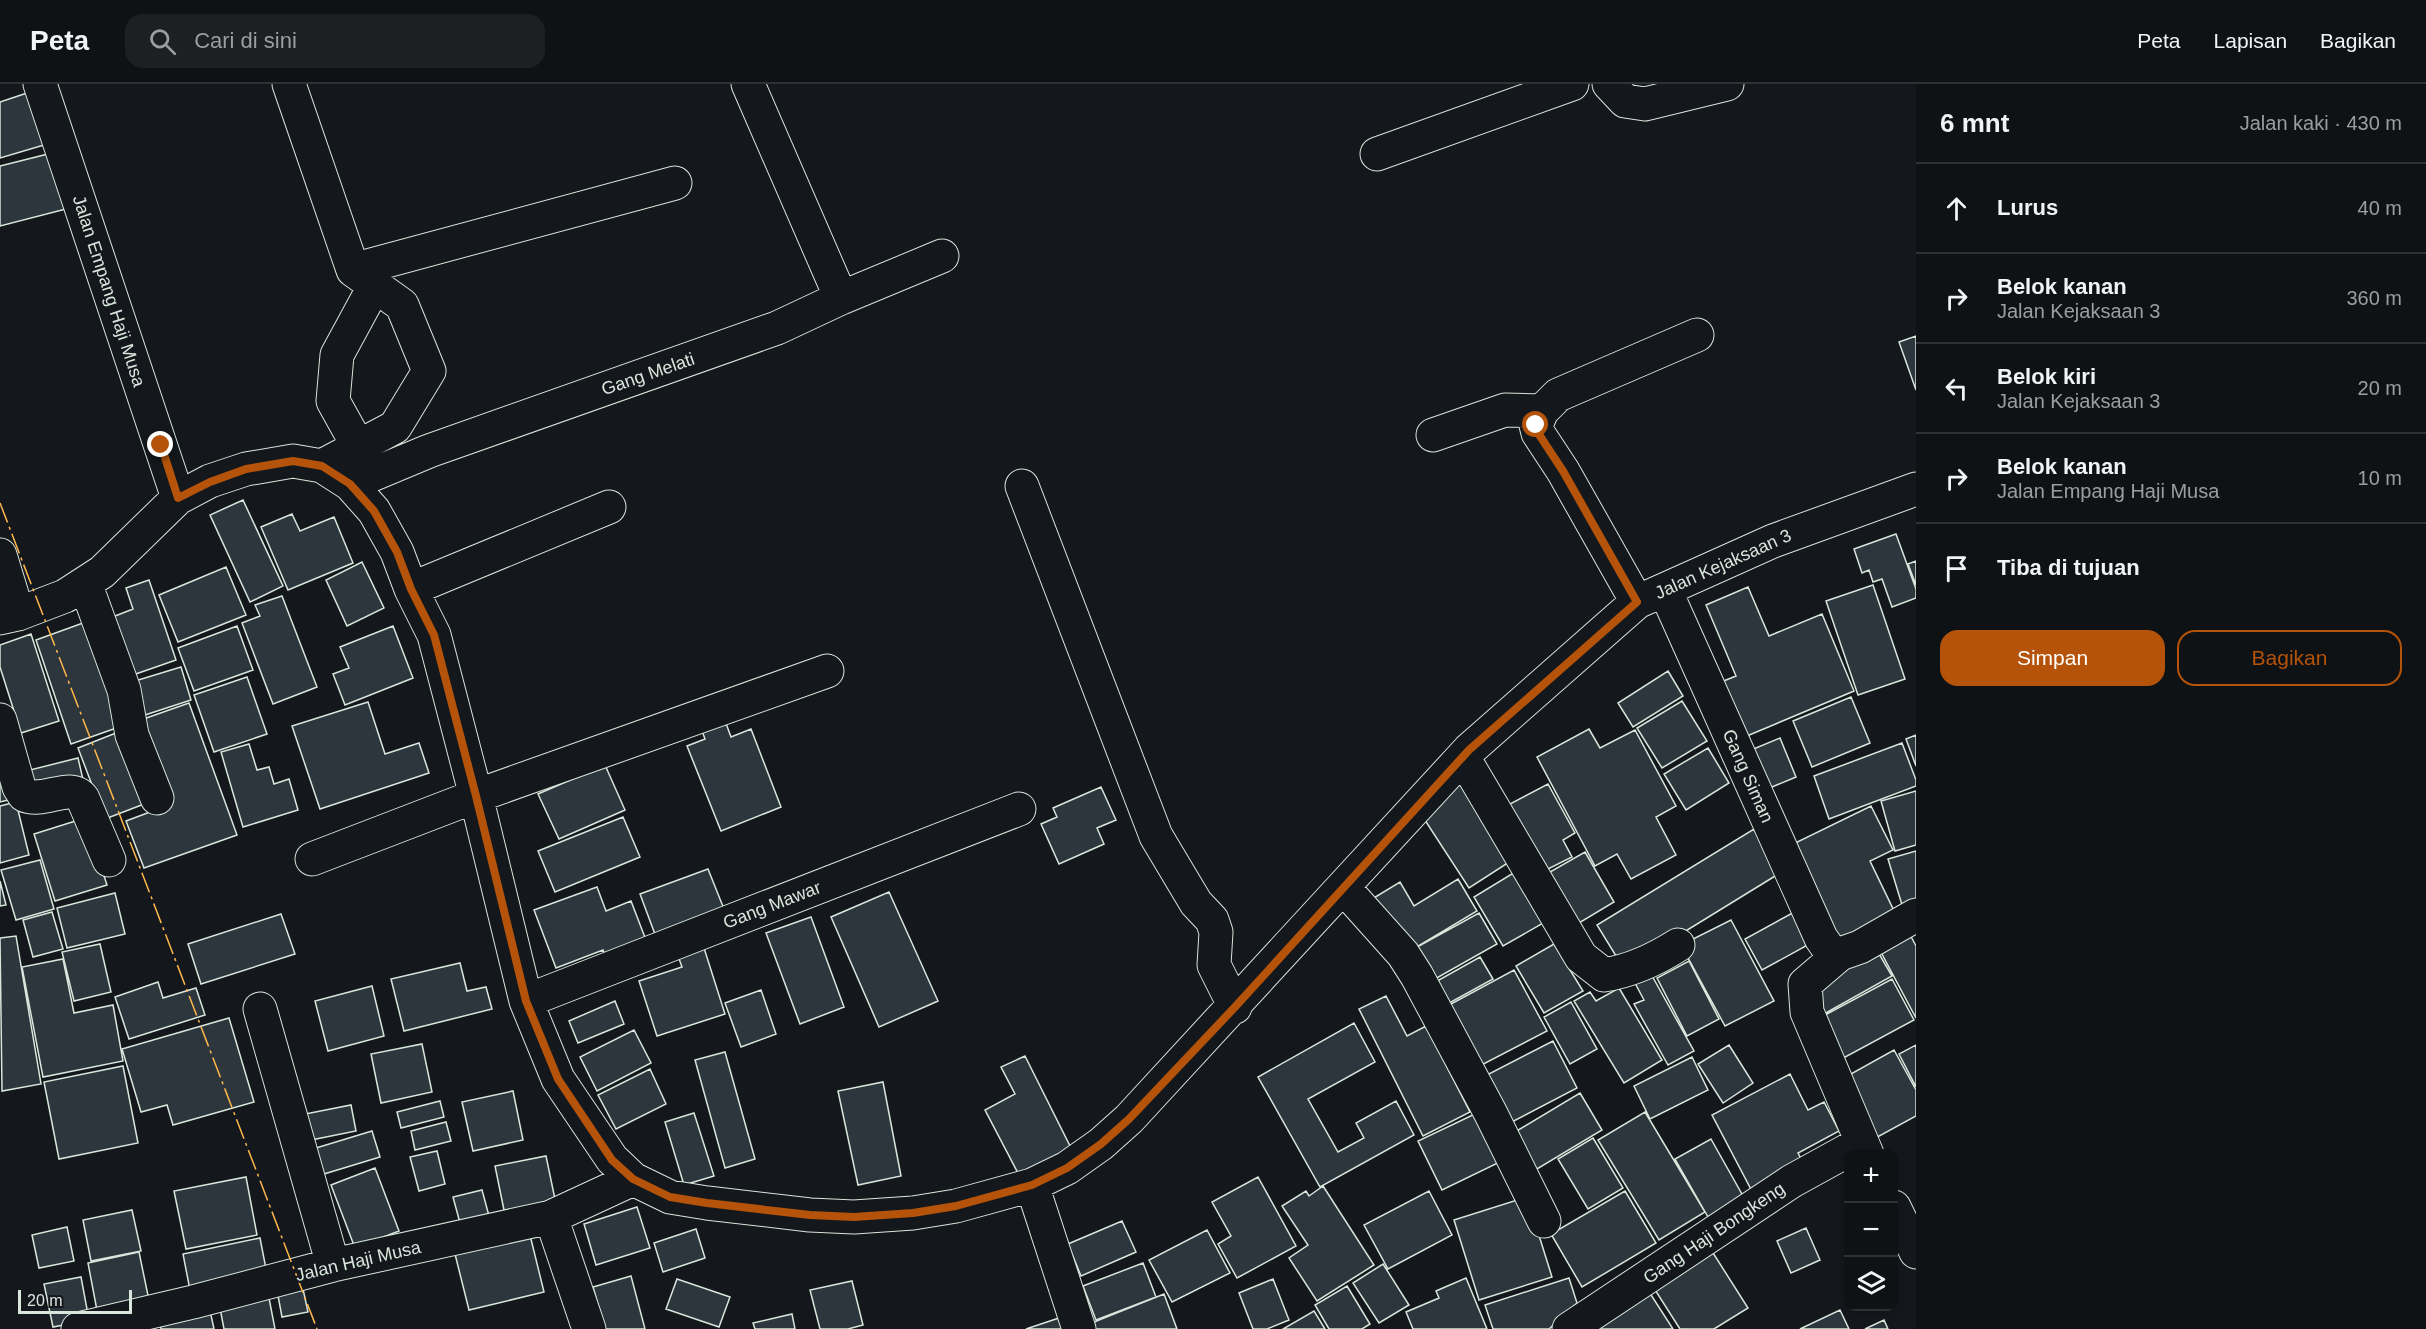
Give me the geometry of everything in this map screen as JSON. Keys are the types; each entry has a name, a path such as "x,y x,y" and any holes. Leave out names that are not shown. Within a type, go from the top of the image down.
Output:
{"street":[{"name":"Jalan Empang Haji Musa","path":"40,84 178,498"},
{"path":"289,84 364,278 402,305 429,371 395,427 322,466"},
{"path":"748,84 841,298"},
{"path":"1377,154 1572,84"},
{"path":"1609,84 1625,101 1646,104 1726,84"},
{"path":"364,278 675,183"},
{"name":"Gang Melati","path":"350,484 429,451 777,328 841,298 942,256"},
{"path":"358,446 333,401 337,355 364,278"},
{"path":"1433,435 1505,410 1542,411 1558,396 1697,335"},
{"name":"Gang Siman","path":"1542,411 1536,425 1538,433 1651,596 1821,938 1830,951 1840,954"},
{"name":"Jalan Kejaksaan 3","path":"9,616 65,596 102,572 131,547 178,498 210,482 246,469 293,461 322,466 350,484 374,511 397,552 411,589 434,635 526,1001 558,1079 612,1160 633,1179 670,1197 810,1215 854,1217 913,1213 956,1206 1032,1185 1067,1168 1101,1144 1129,1119 1235,1007 1463,757 1651,596 1773,541 1916,489"},
{"path":"1022,486 1156,836 1196,903 1212,920 1216,932 1214,965 1235,1007"},
{"path":"411,589 609,507"},
{"path":"0,555 9,616"},
{"path":"85,583 124,690 132,735 157,798"},
{"path":"312,859 476,796 827,671"},
{"path":"0,720 19,787 24,795 39,798 72,791 79,793 84,799 109,860"},
{"path":"1463,757 1581,957 1592,968 1604,975 1620,973 1678,945"},
{"name":"Gang Mawar","path":"526,1001 1019,809"},
{"path":"1344,887 1403,954 1417,976 1490,1112 1544,1221"},
{"path":"1864,1148 1807,1012 1805,984 1840,954 1860,947 1916,915"},
{"path":"260,1009 333,1265"},
{"name":"Gang Haji Bongkeng","path":"1569,1329 1792,1181 1864,1148"},
{"name":"Jalan Haji Musa","path":"78,1329 193,1302 333,1265 551,1217 633,1179"},
{"path":"1032,1185 1079,1329"},
{"path":"551,1217 589,1329"},
{"path":"1898,1217 1916,1252"}],"building":[{"path":"27,93 44,145 0,158 0,102"},
{"path":"52,153 66,209 0,226 0,166"},
{"path":"1916,336 1916,390 1899,342"},
{"path":"243,500 283,586 250,602 210,515"},
{"path":"292,514 300,531 334,517 353,563 288,590 261,527"},
{"path":"1896,534 1916,589 1916,598 1892,607 1882,579 1873,582 1869,570 1862,573 1854,549"},
{"path":"1916,561 1916,585 1908,564"},
{"path":"362,562 384,608 347,626 326,580"},
{"path":"226,567 246,615 178,642 159,595"},
{"path":"149,580 176,660 130,676 110,618 133,609 126,588"},
{"path":"1873,585 1905,679 1858,695 1826,601"},
{"path":"1748,587 1769,636 1822,614 1854,691 1735,741 1711,686 1736,676 1706,605"},
{"path":"282,596 317,687 273,704 242,623 260,616 255,605"},
{"path":"94,619 122,726 71,744 36,640"},
{"path":"237,626 253,670 194,691 178,648"},
{"path":"393,626 413,678 345,705 333,674 349,668 340,647"},
{"path":"31,634 59,721 21,733 0,667 0,645"},
{"path":"181,667 191,700 145,715 135,681"},
{"path":"1668,671 1683,696 1633,727 1618,703"},
{"path":"247,677 267,734 214,752 194,695"},
{"path":"1851,697 1870,743 1812,767 1793,721"},
{"path":"1682,701 1707,741 1662,768 1637,728"},
{"path":"368,702 385,754 419,743 429,773 320,809 292,726"},
{"path":"189,703 237,835 144,868 126,821 166,806 135,722"},
{"path":"724,718 731,737 751,729 781,807 721,831 687,746 705,739 701,728"},
{"path":"126,729 152,801 105,819 78,748"},
{"path":"1589,729 1600,748 1635,730 1676,806 1656,817 1676,855 1631,879 1617,854 1595,866 1537,757"},
{"path":"1916,735 1916,766 1906,739"},
{"path":"1780,738 1796,777 1760,792 1744,753"},
{"path":"1902,743 1916,780 1916,786 1829,819 1814,776"},
{"path":"249,744 257,770 269,767 274,784 289,779 298,810 243,827 221,752"},
{"path":"1708,748 1729,783 1686,810 1664,774"},
{"path":"78,758 84,784 37,797 30,770"},
{"path":"605,765 625,810 559,839 538,794"},
{"path":"0,770 16,798 0,802"},
{"path":"1467,780 1517,857 1469,888 1419,811"},
{"path":"1548,784 1575,833 1563,840 1572,857 1544,871 1508,805"},
{"path":"1101,787 1116,820 1097,828 1104,844 1059,864 1041,824 1057,817 1053,808"},
{"path":"1916,791 1916,845 1895,851 1881,801"},
{"path":"16,802 29,855 0,863 0,806"},
{"path":"1871,806 1893,850 1870,861 1896,915 1837,944 1789,846"},
{"path":"623,817 640,857 555,892 538,851"},
{"path":"85,818 107,885 55,901 34,834"},
{"path":"1754,829 1780,873 1624,969 1597,925"},
{"path":"1916,851 1916,904 1903,908 1888,859"},
{"path":"1585,852 1614,902 1579,923 1550,872"},
{"path":"40,860 54,909 16,920 1,870"},
{"path":"708,869 728,919 659,945 640,894"},
{"path":"1515,872 1545,922 1503,946 1474,897"},
{"path":"1458,879 1477,911 1405,954 1372,899 1400,882 1414,906"},
{"path":"0,881 6,905 0,906"},
{"path":"597,887 606,911 631,901 649,948 608,963 603,950 556,968 534,910"},
{"path":"889,892 938,1001 879,1027 831,917"},
{"path":"115,893 125,934 67,948 57,908"},
{"path":"1798,910 1815,941 1762,970 1745,939"},
{"path":"52,912 63,949 33,957 23,920"},
{"path":"1479,913 1497,944 1435,979 1417,947"},
{"path":"281,914 295,954 201,984 188,944"},
{"path":"811,917 844,1007 800,1024 766,933"},
{"path":"1731,920 1774,1001 1725,1026 1681,945"},
{"path":"1905,925 1916,946 1916,1018 1875,941"},
{"path":"16,936 41,1084 2,1091 0,938"},
{"path":"100,944 111,992 74,1001 62,952"},
{"path":"1554,944 1583,991 1544,1013 1516,966"},
{"path":"1875,947 1892,976 1824,1014 1808,984"},
{"path":"704,948 725,1014 657,1036 639,981 682,967 678,956"},
{"path":"1480,957 1493,979 1442,1007 1430,985"},
{"path":"63,959 74,1013 113,1005 123,1061 43,1077 22,967"},
{"path":"1689,961 1719,1019 1687,1036 1657,978"},
{"path":"460,963 467,991 486,987 492,1009 404,1031 391,979"},
{"path":"1514,970 1547,1031 1470,1071 1438,1011"},
{"path":"1651,974 1694,1051 1668,1065 1634,1004 1644,1000 1635,983"},
{"path":"1892,979 1914,1020 1836,1062 1814,1021"},
{"path":"158,982 163,998 196,988 205,1015 129,1039 115,997"},
{"path":"372,986 384,1036 328,1051 315,1001"},
{"path":"1619,988 1662,1060 1624,1083 1574,1001 1590,992 1596,1001"},
{"path":"761,990 776,1034 741,1047 725,1003"},
{"path":"1386,996 1407,1036 1426,1026 1470,1112 1423,1136 1359,1009"},
{"path":"615,1001 624,1024 578,1043 569,1021"},
{"path":"1571,1002 1597,1049 1570,1064 1544,1017"},
{"path":"229,1018 254,1102 173,1125 167,1105 141,1112 122,1049"},
{"path":"1354,1023 1375,1062 1308,1099 1338,1152 1364,1138 1356,1123 1396,1101 1414,1135 1320,1187 1258,1077"},
{"path":"634,1030 651,1063 597,1091 580,1057"},
{"path":"1553,1041 1577,1088 1506,1125 1481,1078"},
{"path":"422,1044 432,1092 381,1103 371,1054"},
{"path":"1729,1045 1753,1083 1723,1103 1698,1064"},
{"path":"1916,1045 1916,1087 1899,1054"},
{"path":"1894,1050 1916,1090 1916,1116 1872,1140 1840,1080"},
{"path":"725,1052 755,1159 725,1168 695,1060"},
{"path":"1025,1056 1071,1148 1019,1175 985,1110 1015,1094 1001,1067"},
{"path":"1692,1057 1708,1090 1650,1119 1634,1086"},
{"path":"123,1066 138,1143 59,1159 44,1082"},
{"path":"650,1069 666,1104 616,1129 598,1095"},
{"path":"1790,1074 1808,1110 1824,1102 1839,1131 1798,1153 1806,1168 1754,1195 1712,1115"},
{"path":"883,1082 901,1176 858,1185 838,1091"},
{"path":"513,1091 523,1140 473,1151 462,1102"},
{"path":"1580,1093 1602,1130 1532,1172 1510,1135"},
{"path":"440,1101 444,1117 401,1128 397,1112"},
{"path":"351,1105 356,1131 301,1142 295,1116"},
{"path":"1479,1112 1502,1161 1442,1190 1418,1141"},
{"path":"1645,1112 1705,1212 1659,1240 1598,1140"},
{"path":"694,1113 714,1176 684,1185 665,1122"},
{"path":"446,1122 451,1141 415,1150 411,1131"},
{"path":"372,1131 380,1157 324,1174 316,1148"},
{"path":"1593,1138 1623,1188 1588,1209 1558,1159"},
{"path":"1711,1139 1743,1196 1708,1217 1675,1159"},
{"path":"437,1151 445,1184 419,1191 410,1157"},
{"path":"546,1156 556,1204 505,1215 495,1166"},
{"path":"375,1168 399,1231 355,1248 331,1185"},
{"path":"246,1177 257,1235 186,1249 174,1191"},
{"path":"1258,1177 1296,1246 1237,1278 1218,1244 1231,1236 1212,1202"},
{"path":"1323,1186 1374,1265 1317,1301 1289,1258 1308,1245 1282,1206 1306,1191 1309,1196"},
{"path":"482,1190 492,1227 463,1234 453,1197"},
{"path":"1429,1191 1452,1235 1388,1269 1364,1225"},
{"path":"1625,1191 1656,1243 1582,1287 1551,1234"},
{"path":"1527,1197 1552,1277 1479,1300 1454,1220"},
{"path":"637,1207 650,1248 596,1265 584,1224"},
{"path":"132,1210 141,1251 91,1261 83,1220"},
{"path":"1122,1221 1136,1252 1081,1276 1068,1244"},
{"path":"67,1227 74,1261 39,1268 32,1235"},
{"path":"1806,1228 1820,1260 1791,1273 1777,1241"},
{"path":"696,1229 705,1258 663,1272 654,1243"},
{"path":"1207,1230 1230,1273 1172,1302 1149,1260"},
{"path":"530,1235 544,1292 469,1310 455,1254"},
{"path":"260,1238 267,1274 190,1290 183,1254"},
{"path":"1708,1245 1748,1308 1714,1329 1680,1329 1650,1282"},
{"path":"139,1252 151,1310 99,1321 88,1263"},
{"path":"1143,1263 1156,1297 1096,1320 1083,1286"},
{"path":"1383,1264 1409,1305 1379,1323 1353,1283"},
{"path":"631,1276 645,1329 605,1329 593,1287"},
{"path":"81,1277 89,1320 53,1327 44,1284"},
{"path":"1466,1278 1487,1329 1413,1329 1406,1312 1439,1298 1436,1291"},
{"path":"1569,1278 1577,1303 1549,1329 1493,1329 1485,1305"},
{"path":"677,1279 730,1297 719,1327 666,1309"},
{"path":"1273,1279 1289,1320 1267,1329 1253,1329 1239,1293"},
{"path":"301,1280 308,1312 282,1317 276,1285"},
{"path":"852,1281 863,1325 848,1329 820,1329 810,1290"},
{"path":"1644,1284 1673,1329 1577,1329"},
{"path":"1347,1286 1370,1324 1362,1329 1329,1329 1315,1305"},
{"path":"268,1293 275,1329 224,1329 219,1303"},
{"path":"1164,1294 1177,1329 1085,1329 1084,1326"},
{"path":"208,1301 214,1329 161,1329 158,1312"},
{"path":"1840,1310 1849,1329 1800,1329"},
{"path":"1314,1311 1325,1329 1283,1329"},
{"path":"792,1314 795,1329 755,1329 753,1323"},
{"path":"1059,1318 1063,1329 1026,1329"},
{"path":"1884,1320 1888,1329 1865,1329"}],"power":[{"path":"0,503 317,1329"}],"route":[{"path":"161,445 178,498 210,482 246,469 293,461 322,466 350,484 374,511 397,552 411,589 434,635 526,1001 558,1079 612,1160 633,1179 670,1197 810,1215 854,1217 913,1213 956,1206 1032,1185 1067,1168 1101,1144 1129,1119 1235,1007 1469,750 1637,602 1563,471 1538,433 1536,425"}]}
